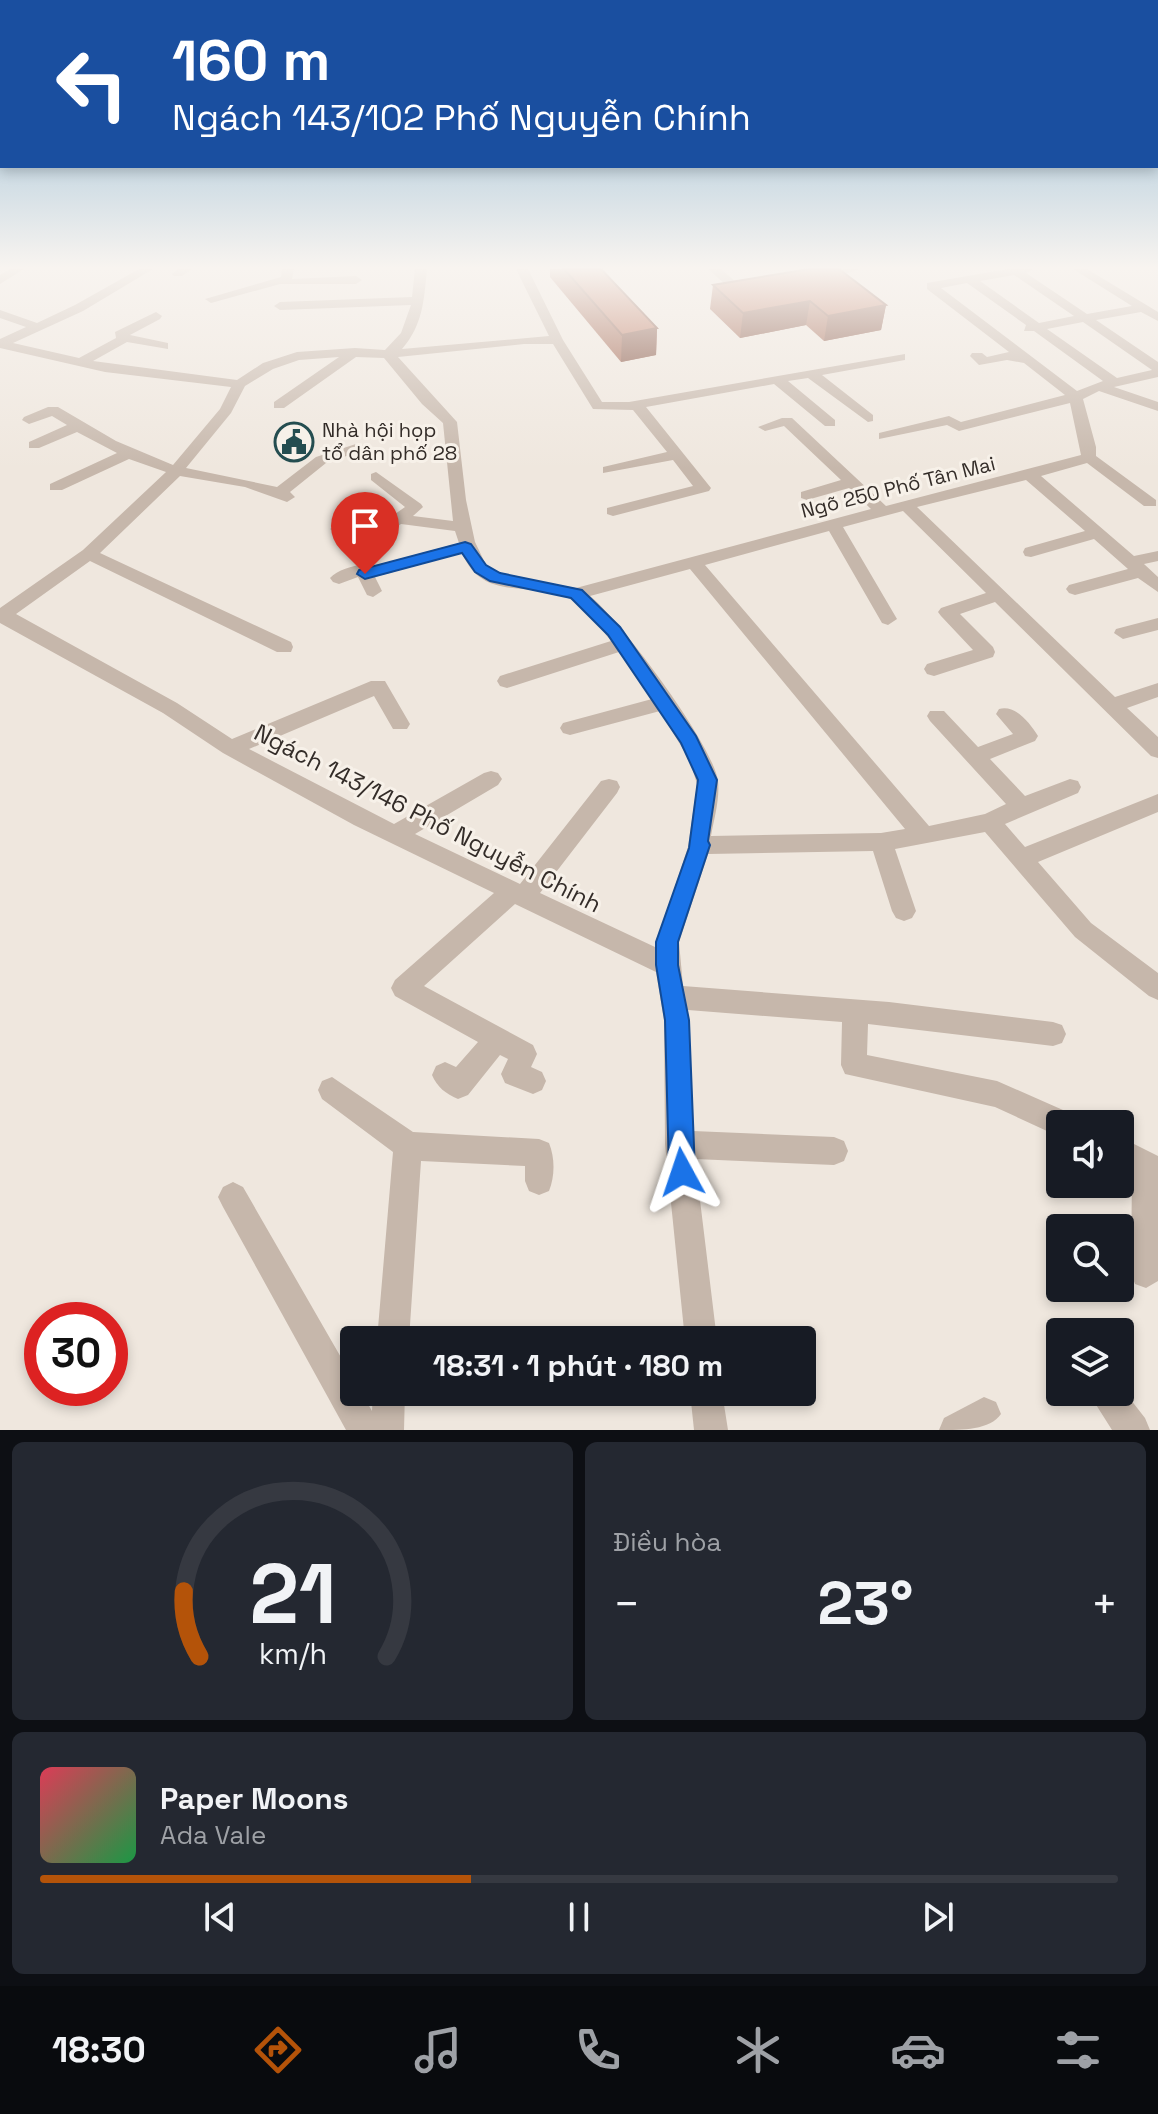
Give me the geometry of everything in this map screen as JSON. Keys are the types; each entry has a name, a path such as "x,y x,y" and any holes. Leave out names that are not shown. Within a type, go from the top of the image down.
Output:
{"street":[{"path":"121,336 163,346"},
{"path":"388,354 409,336"},
{"path":"555,336 598,406 637,405 900,357"},
{"path":"997,336 1076,397 1089,447 1088,457 1150,503"},
{"path":"1047,336 1106,384 1158,407"},
{"path":"1107,336 1156,374"},
{"path":"80,363 125,338"},
{"path":"2,616 89,554 176,471 226,410 239,384 268,366 297,356 355,352 388,354 524,340 557,340"},
{"path":"0,344 80,363 161,377 239,384"},
{"path":"279,405 355,352"},
{"path":"388,354 427,401 450,422 464,537 480,569 496,578 576,594 614,631 689,741 708,780 700,845 667,942 667,965 677,1020 679,1144 699,1326"},
{"path":"977,356 984,362 1009,356 1016,360 1027,359"},
{"path":"810,373 868,418"},
{"path":"884,436 949,420 959,427 1076,397 1106,384 1156,374"},
{"path":"777,379 830,423"},
{"path":"613,511 703,488 637,405"},
{"path":"29,420 53,410 127,454 176,471 256,484 283,495 321,460 359,447"},
{"path":"765,427 787,421 808,450 852,482 882,511"},
{"path":"34,445 78,426"},
{"path":"56,487 127,454"},
{"path":"608,470 676,455"},
{"name":"Ngõ 250 Phố Tân Mai","path":"576,594 1088,457"},
{"path":"1030,475 1158,586"},
{"path":"338,529 361,546 415,507 376,477"},
{"path":"807,495 852,482"},
{"path":"906,505 1158,750"},
{"path":"398,519 464,537"},
{"path":"833,524 888,619"},
{"path":"1031,552 1098,533"},
{"path":"365,574 464,537"},
{"path":"89,554 284,647"},
{"path":"1075,589 1158,556"},
{"path":"694,562 924,836"},
{"path":"339,578 363,569 373,591"},
{"path":"934,669 986,652 947,612 999,595"},
{"name":"Ngách 143/146 Phố Nguyễn Chính","path":"2,616 170,708 230,748 394,835 667,965"},
{"path":"1123,633 1158,624"},
{"path":"507,681 623,644"},
{"path":"230,748 378,686 400,724"},
{"path":"1112,705 1158,690"},
{"path":"570,728 664,703"},
{"path":"975,756 1028,736 1006,714"},
{"path":"937,716 1021,806"},
{"path":"394,835 491,779"},
{"path":"533,1081 514,1074 524,1054 404,988 518,895 609,787"},
{"path":"700,845 881,842 924,836 990,822 1070,787"},
{"path":"1021,859 1158,803"},
{"path":"990,822 1083,930 1158,988"},
{"path":"881,842 904,911"},
{"path":"673,997 855,1011 1053,1034"},
{"path":"855,1011 854,1065 997,1094 1046,1117"},
{"path":"445,1075 458,1086 497,1039"},
{"path":"332,1090 408,1146 539,1153 539,1181"},
{"path":"679,1144 834,1151"},
{"path":"394,1326 408,1146"},
{"path":"1141,1162 1146,1273"},
{"path":"233,1197 364,1430"},
{"path":"387,1430 388,1406"},
{"path":"708,1406 711,1430"},
{"path":"1115,1406 1133,1430"}],"place":[{"name":"Nhà hội họp tổ dân phố 28","path":"294,442"}],"route":[{"path":"365,574 465,547 480,569 496,578 576,594 614,631 689,741 708,780 700,845 667,942 667,965 677,1020 682,1172"}]}
